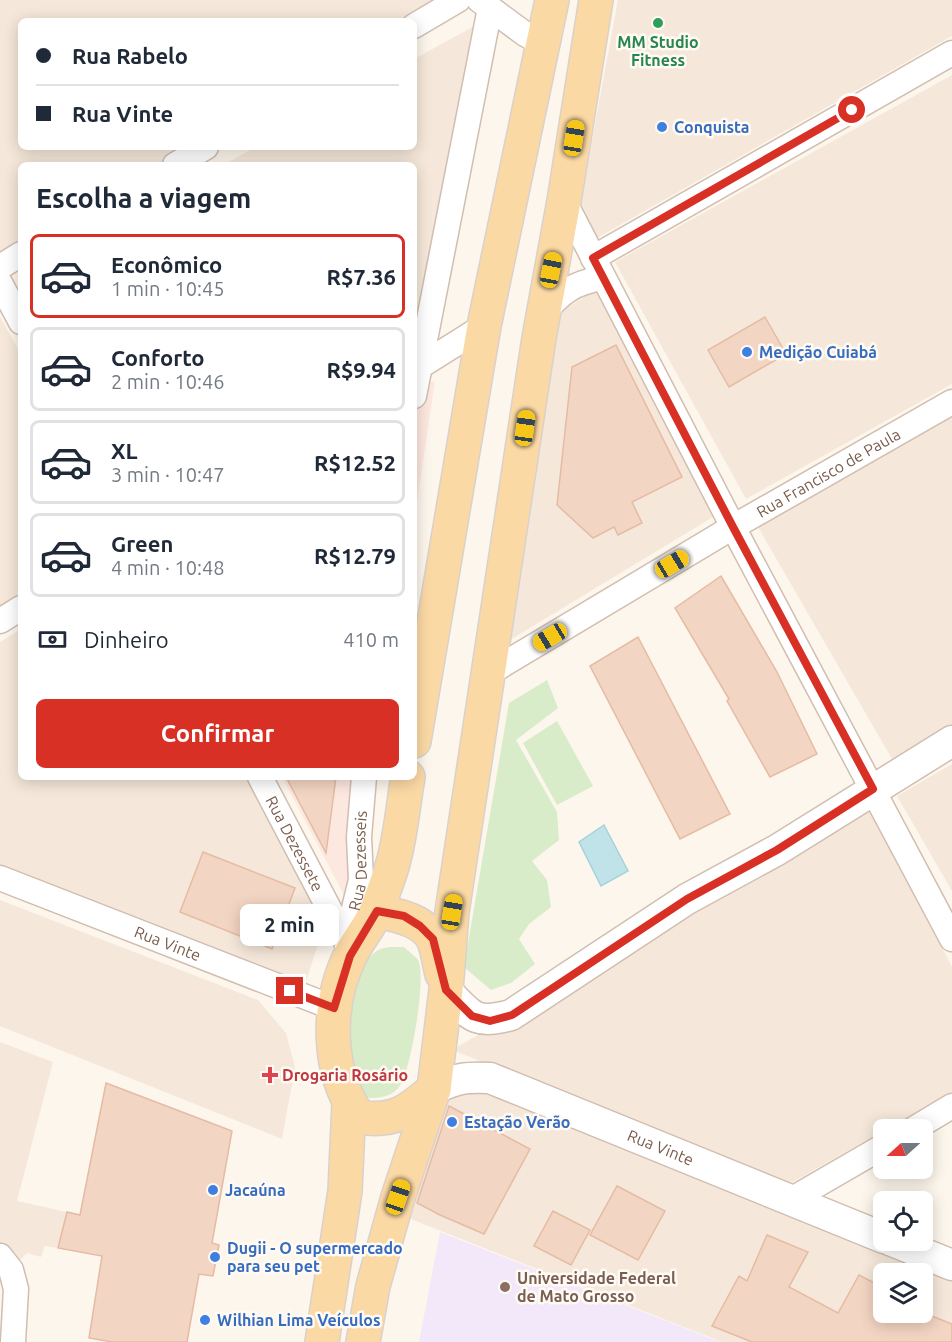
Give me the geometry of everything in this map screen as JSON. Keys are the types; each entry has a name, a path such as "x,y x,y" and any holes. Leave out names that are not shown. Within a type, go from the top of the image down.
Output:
{"main road":[{"path":"417,723 484,326 552,0"},
{"path":"363,1342 373,1286 398,1197 435,1089 452,912 542,315 564,201 596,0"},
{"path":"407,780 393,863 377,911 348,949 334,1008 335,1060 349,1103 359,1117 392,1118 411,1109 435,1089"},
{"path":"377,911 404,916 420,926 433,939 446,990"},
{"path":"322,1342 345,1191 349,1103"}],"street":[{"path":"417,24 459,0"},
{"path":"417,364 485,4 525,34 543,44"},
{"path":"542,315 556,299 598,268 952,53"},
{"path":"180,162 201,150"},
{"path":"564,201 733,527 952,939"},
{"path":"0,267 18,256"},
{"path":"0,282 18,316"},
{"path":"417,368 484,326"},
{"name":"Rua Francisco de Paula","path":"489,673 733,527 952,402"},
{"path":"0,621 18,610"},
{"path":"446,990 472,1016 490,1021 512,1015 687,899 777,850 952,741"},
{"name":"Rua Dezessete","path":"262,780 348,949"},
{"name":"Rua Dezesseis","path":"348,949 361,880 359,837 364,780"},
{"name":"Rua Vinte","path":"0,878 334,1008"},
{"name":"Rua Vinte","path":"435,1089 453,1079 490,1078 873,1234"},
{"path":"930,1119 952,1106"},
{"path":"789,1201 873,1152"},
{"path":"917,1251 952,1265"},
{"path":"0,1256 11,1270 16,1289 13,1342"}],"shaded area":[{"path":"0,0 460,0 417,20 18,18 18,150 189,150 167,162 18,162 18,245 0,254"},
{"path":"618,0 952,0 952,36 597,238 580,205"},
{"path":"478,24 495,54 431,352 417,360 417,162 228,162 250,150 417,150 417,57"},
{"path":"952,75 952,384 746,499 615,262"},
{"path":"599,288 718,514 500,646 555,315"},
{"path":"0,317 18,349 18,599 0,609"},
{"path":"435,380 417,503 417,390"},
{"path":"952,415 952,724 892,759 758,527"},
{"path":"18,631 18,780 250,780 325,923 304,987 0,866 0,642"},
{"path":"952,764 952,891 897,796"},
{"path":"284,780 376,780 355,916"},
{"path":"870,808 952,967 952,1092 904,1119 873,1119 873,1137 789,1184 452,1050"},
{"path":"0,900 258,1000 286,1033 295,1067 282,1139 0,1026"},
{"path":"0,1042 53,1062 17,1201 67,1212 58,1248 45,1246 41,1257 27,1253 0,1280"},
{"path":"479,1082 873,1241 873,1251 898,1251 927,1263 873,1263 873,1323 933,1323 933,1265 952,1273 952,1342 722,1342 403,1216 435,1100"},
{"name":"Universidade Federal de Mato Grosso","path":"440,1232 720,1342 419,1342"}],"green space":[{"path":"547,680 558,708 516,740 557,812 559,840 532,861 547,880 551,907 529,924 519,939 535,964 511,983 491,990 464,967 509,703"},
{"path":"557,721 593,786 557,805 523,743"},
{"path":"390,947 404,947 418,960 421,984 417,1022 401,1084 387,1096 369,1098 355,1086 349,1047 351,1016 358,982 366,963 377,951"}],"water":[{"path":"604,825 628,871 601,886 579,842"}],"building":[{"name":"Medição Cuiabá","path":"765,317 786,354 729,387 708,350"},
{"path":"616,345 682,477 632,502 642,523 618,535 614,527 593,538 557,505 572,367"},
{"path":"721,576 777,672 817,754 770,777 727,701 729,699 675,608"},
{"path":"638,637 730,814 680,839 590,666"},
{"path":"288,780 336,780 326,853"},
{"path":"203,852 295,888 272,949 180,912"},
{"path":"106,1083 232,1131 212,1243 219,1245 213,1276 199,1274 187,1342 112,1342 89,1338 102,1256 58,1248 67,1212 80,1215"},
{"path":"449,1106 530,1149 484,1234 417,1203"},
{"path":"617,1186 665,1211 638,1260 590,1235"},
{"path":"553,1211 590,1230 571,1265 534,1246"},
{"path":"767,1235 808,1252 789,1287 838,1313 859,1275 873,1282 873,1323 933,1323 933,1316 952,1324 952,1342 752,1342 712,1326 739,1276 747,1281"}],"place":[{"name":"MM Studio Fitness","path":"658,23"},
{"name":"Conquista","path":"662,127"},
{"name":"Medição Cuiabá","path":"747,352"},
{"name":"Drogaria Rosário","path":"270,1075"},
{"name":"Estação Verão","path":"452,1122"},
{"name":"Jacaúna","path":"213,1190"},
{"name":"Dugii - O supermercado para seu pet","path":"215,1257"},
{"name":"Universidade Federal de Mato Grosso","path":"505,1287"},
{"name":"Wilhian Lima Veículos","path":"205,1320"}],"route":[{"path":"290,991 334,1008 350,956 377,911 404,916 420,926 433,939 446,990 472,1016 490,1021 512,1015 687,899 777,850 873,789 593,258 852,110"}]}
